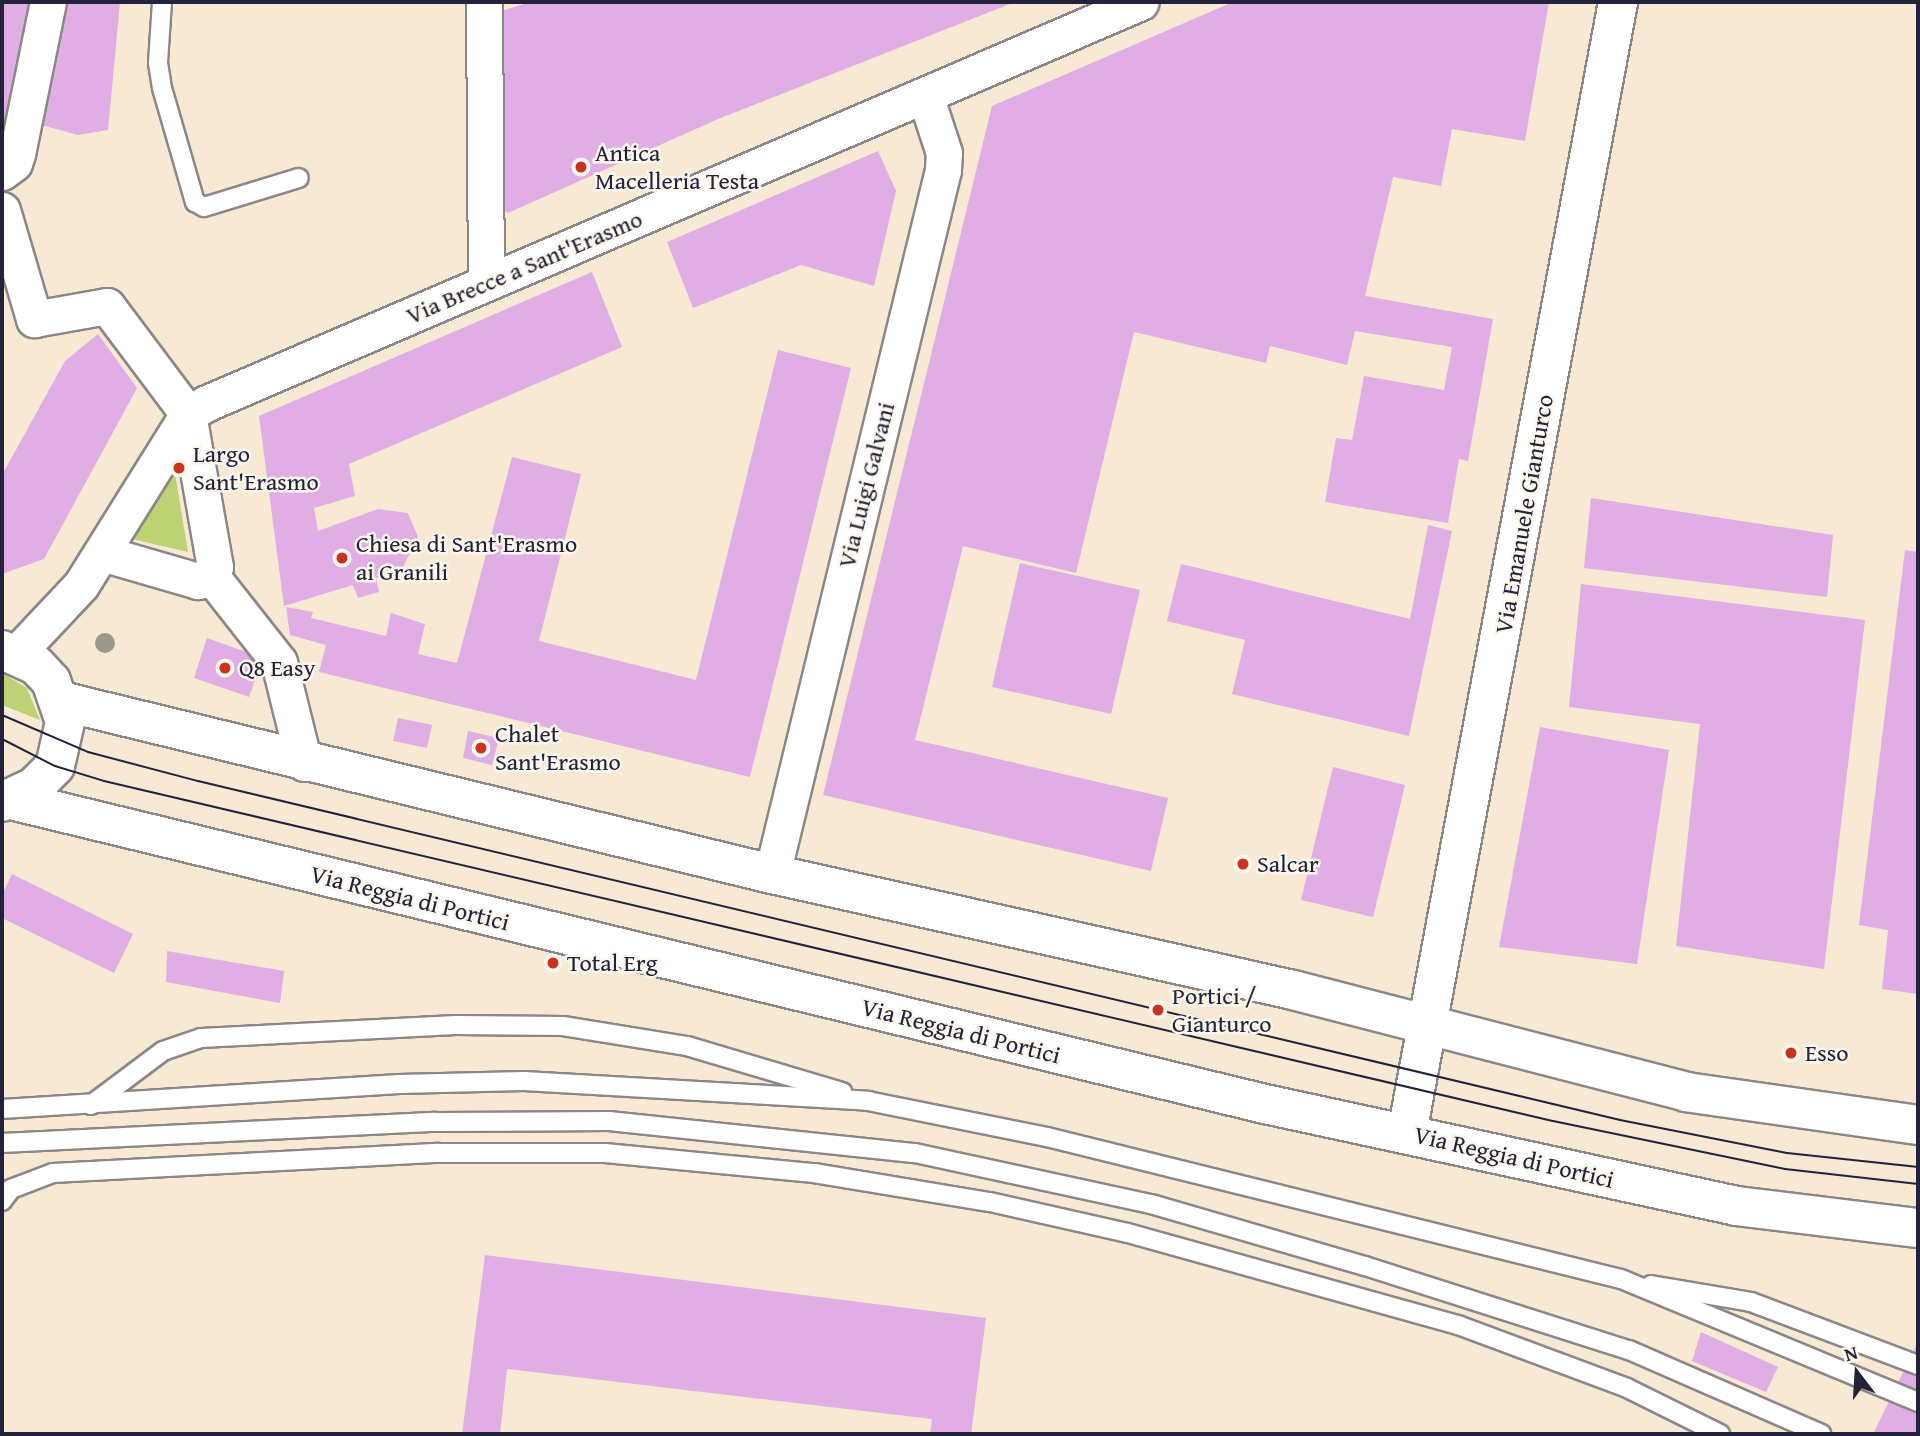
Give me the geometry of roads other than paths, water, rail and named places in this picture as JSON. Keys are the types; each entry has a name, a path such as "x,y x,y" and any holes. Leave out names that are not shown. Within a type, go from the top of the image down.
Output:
{"main road":[{"name":"Via Emanuele Gianturco","path":"1407,1133 1430,1027 1618,2"},
{"path":"6,801 34,788 55,766 64,742 61,701 36,665 9,651"},
{"path":"61,701 304,763 430,788 772,874 1293,990 1686,1092 1918,1125"},
{"name":"Via Reggia di Portici","path":"6,801 1251,1101 1736,1206 1918,1227"}],"street":[{"path":"2,172 15,163 48,2"},
{"path":"484,2 486,282"},
{"name":"Via Brecce a Sant'Erasmo","path":"188,414 486,282 926,97 1104,9 1141,2"},
{"name":"Via Luigi Galvani","path":"772,874 943,170 944,153 926,97"},
{"path":"2,210 34,319 107,306 188,414 215,567 212,577"},
{"path":"9,651 82,585 105,554 188,414"},
{"path":"105,554 198,581 212,577"},
{"path":"212,577 279,662 304,763"}],"lane":[{"path":"162,2 160,76 195,202 204,207 299,178"},
{"path":"91,1105 163,1051 201,1038 456,1025 563,1026 687,1046 764,1066 868,1101 1047,1137 1620,1279 1751,1302 1918,1365"},
{"path":"2,1109 399,1084 524,1081 868,1101"},
{"path":"2,1143 435,1122 597,1121 915,1153 1151,1204 1365,1266 1629,1350 1821,1434"},
{"path":"2,1201 11,1189 53,1173 438,1153 605,1153 814,1173 990,1202 1101,1227 1458,1325 1627,1388 1720,1434"},
{"path":"1620,1279 1918,1402"}],"tram line":[{"path":"2,715 88,752 198,781 1620,1120 1787,1153 1918,1167"},
{"path":"2,739 55,766 104,781 1553,1121 1785,1169 1918,1184"}],"place":[{"name":"Antica Macelleria Testa","path":"581,167"},
{"name":"Largo Sant'Erasmo","path":"179,468"},
{"name":"Chiesa di Sant'Erasmo ai Granili","path":"342,558"},
{"name":"Q8 Easy","path":"225,668"},
{"name":"Chalet Sant'Erasmo","path":"481,748"},
{"name":"Salcar","path":"1243,864"},
{"name":"Total Erg","path":"553,963"},
{"name":"Portici / Gianturco","path":"1158,1010"},
{"name":"Esso","path":"1791,1053"}]}
